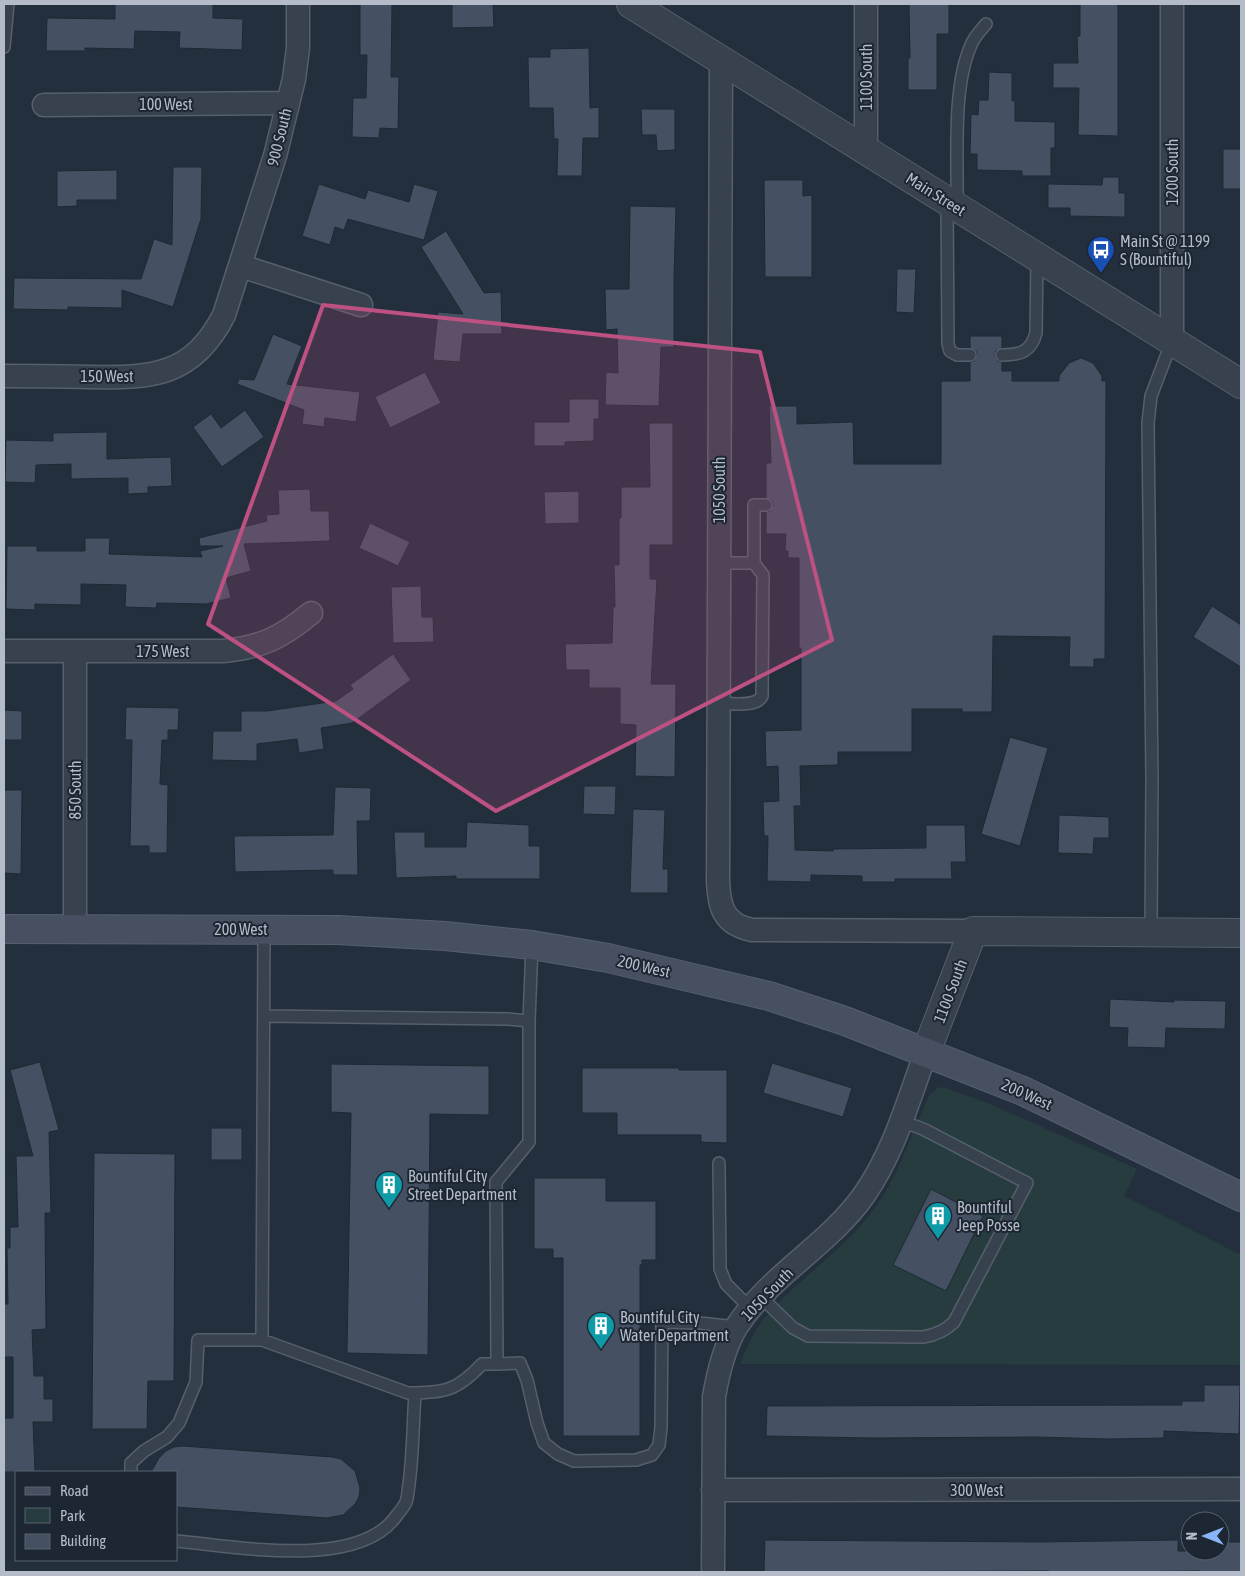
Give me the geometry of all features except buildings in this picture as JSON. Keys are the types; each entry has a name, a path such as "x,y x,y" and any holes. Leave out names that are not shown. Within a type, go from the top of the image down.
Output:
{"main road":[{"name":"200 West","path":"4,929 338,930 445,936 532,945 608,958 769,996 926,1052 1023,1091 1241,1197"}],"street":[{"name":"900 South","path":"202,348 211,338 224,314 276,156 294,79 298,48 298,4"},
{"name":"Main Street","path":"631,4 1241,384"},
{"name":"1100 South","path":"866,4 866,150"},
{"name":"1200 South","path":"1172,4 1172,341"},
{"name":"1050 South","path":"721,60 718,897 720,907 735,924 752,930 973,931"},
{"name":"100 West","path":"44,105 288,103"},
{"path":"241,266 361,305"},
{"name":"150 West","path":"4,376 139,376 160,372 179,365 191,358 202,348"},
{"name":"175 West","path":"4,651 222,652 245,649 268,642 291,630 311,613"},
{"name":"850 South","path":"74,929 75,651"},
{"name":"1100 South","path":"926,1052 973,931"},
{"path":"973,931 1241,933"},
{"name":"1050 South","path":"713,1572 714,1398 718,1373 723,1358 736,1327 756,1303 851,1212 864,1194 890,1150 926,1052"},
{"name":"300 West","path":"713,1490 1241,1489"}],"lane":[{"path":"4,47 8,4"},
{"path":"970,355 957,355 950,351 948,344 952,204 958,106 966,59 972,43 986,24"},
{"path":"1002,355 1022,353 1034,342 1036,333 1037,257"},
{"path":"1151,932 1152,779 1148,423 1151,396 1172,341"},
{"path":"719,703 754,703 762,696 763,575 754,563 754,505 766,505"},
{"path":"719,563 754,563"},
{"path":"262,1340 261,1223 264,929"},
{"path":"498,1364 496,1182 529,1142 529,1022 532,945"},
{"path":"264,1016 507,1019 529,1022"},
{"path":"719,1163 720,1269 726,1284 808,1336 923,1338 936,1335 947,1329 954,1322 1027,1183 922,1129 901,1121"},
{"path":"131,1471 132,1463 144,1451 167,1437 179,1423 196,1382 198,1340 262,1340 408,1392 428,1393 452,1389 469,1378 482,1364 520,1363 527,1380 537,1423 544,1443 558,1454 574,1461 636,1460 652,1455 659,1445 661,1427 662,1322 700,1323 736,1327"},
{"path":"178,1541 290,1551 327,1550 350,1545 378,1534 391,1524 406,1503 410,1473 415,1392"}],"highlighted area":[{"path":"323,305 760,352 832,640 496,811 208,624"}],"green space":[{"path":"944,1087 992,1105 1137,1169 1124,1196 1241,1255 1241,1365 740,1364 747,1347 763,1320 789,1292 846,1241 871,1213 890,1184 930,1094 938,1088"}],"place":[{"name":"Main St @ 1199 S (Bountiful)","path":"1101,274"},
{"name":"Bountiful City Street Department","path":"389,1209"},
{"name":"Bountiful Jeep Posse","path":"938,1240"},
{"name":"Bountiful City Water Department","path":"601,1350"}]}
